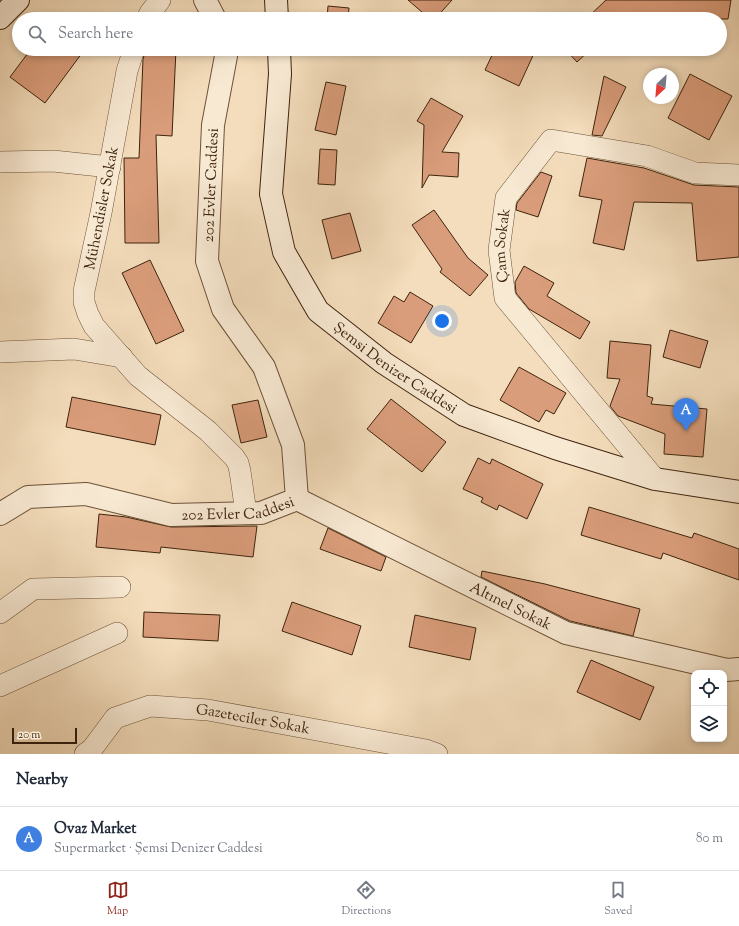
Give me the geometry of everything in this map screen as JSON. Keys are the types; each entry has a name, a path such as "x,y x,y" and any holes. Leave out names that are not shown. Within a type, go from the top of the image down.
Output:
{"street":[{"path":"7,8 28,0"},
{"path":"151,12 160,0"},
{"path":"276,0 277,12"},
{"name":"Mühendisler Sokak","path":"132,56 127,71 110,167 84,291 84,302 94,326 138,376 208,431 234,457 240,470 246,513"},
{"name":"202 Evler Caddesi","path":"0,514 28,497 86,494 171,516 261,513 297,499 293,445 264,367 223,309 207,261 213,125 226,56"},
{"name":"Şemsi Denizer Caddesi","path":"279,56 280,74 271,194 284,252 318,312 384,363 464,415 555,448 656,479 739,492"},
{"name":"Çam Sokak","path":"656,479 505,298 499,250 506,198 551,140 647,156 694,173 739,175"},
{"path":"0,162 53,162 110,167"},
{"path":"0,352 74,349 122,357"},
{"name":"Altınel Sokak","path":"297,499 566,633 727,670 739,669"},
{"path":"0,613 33,589 120,588"},
{"path":"0,686 117,633"},
{"name":"Gazeteciler Sokak","path":"85,754 92,749 115,718 150,706 208,710 426,750 437,754"}],"building":[{"path":"408,0 452,0 441,12 422,12"},
{"path":"606,0 731,0 728,19 727,12 593,12"},
{"path":"328,6 349,8 349,12 328,12"},
{"path":"26,56 80,56 45,103 10,77"},
{"path":"144,56 176,56 172,136 156,135 159,243 125,243 124,158 139,158"},
{"path":"492,56 533,56 519,86 485,70"},
{"path":"571,56 583,56 577,62"},
{"path":"690,74 732,96 709,140 668,118 675,104 679,104 679,96"},
{"path":"604,76 626,87 602,136 592,135"},
{"path":"326,82 346,86 336,135 315,130"},
{"path":"431,98 463,116 442,152 459,153 458,177 429,175 422,188 424,125 417,121"},
{"path":"320,149 337,150 335,185 318,184"},
{"path":"587,158 644,168 694,185 739,187 739,257 697,261 692,203 634,202 624,250 593,243 602,200 579,196"},
{"path":"541,172 552,176 538,217 516,210 517,203"},
{"path":"434,210 468,258 488,275 470,296 440,272 442,269 412,225"},
{"path":"350,213 361,251 332,259 322,220"},
{"path":"150,260 184,331 156,344 122,273"},
{"path":"524,266 554,283 547,296 590,322 580,339 529,309 516,293 515,282"},
{"path":"410,292 433,306 411,343 378,323 394,296 404,302"},
{"path":"670,330 708,341 700,368 663,357"},
{"path":"610,341 651,345 647,396 653,398 651,404 707,409 703,457 664,454 665,434 618,416 610,406 620,379 607,378"},
{"path":"519,367 566,393 554,414 546,410 539,422 500,400"},
{"path":"72,397 161,415 155,445 66,427"},
{"path":"391,399 446,442 422,472 367,429"},
{"path":"258,400 267,437 241,443 232,405"},
{"path":"478,458 490,464 492,459 543,484 527,519 499,505 497,510 481,502 483,498 463,489"},
{"path":"589,507 692,538 694,533 739,549 739,580 663,553 661,559 581,535"},
{"path":"99,514 126,517 171,527 257,526 253,557 161,547 160,553 96,547"},
{"path":"328,528 386,557 381,571 320,549"},
{"path":"482,571 545,584 640,609 633,636 570,621 481,577"},
{"path":"292,602 361,626 352,655 282,631"},
{"path":"144,612 220,615 218,641 143,637"},
{"path":"415,615 476,628 470,660 409,647"},
{"path":"591,660 654,687 640,720 577,692"}],"place":[{"name":"Ovaz Market","path":"686,431"}]}
